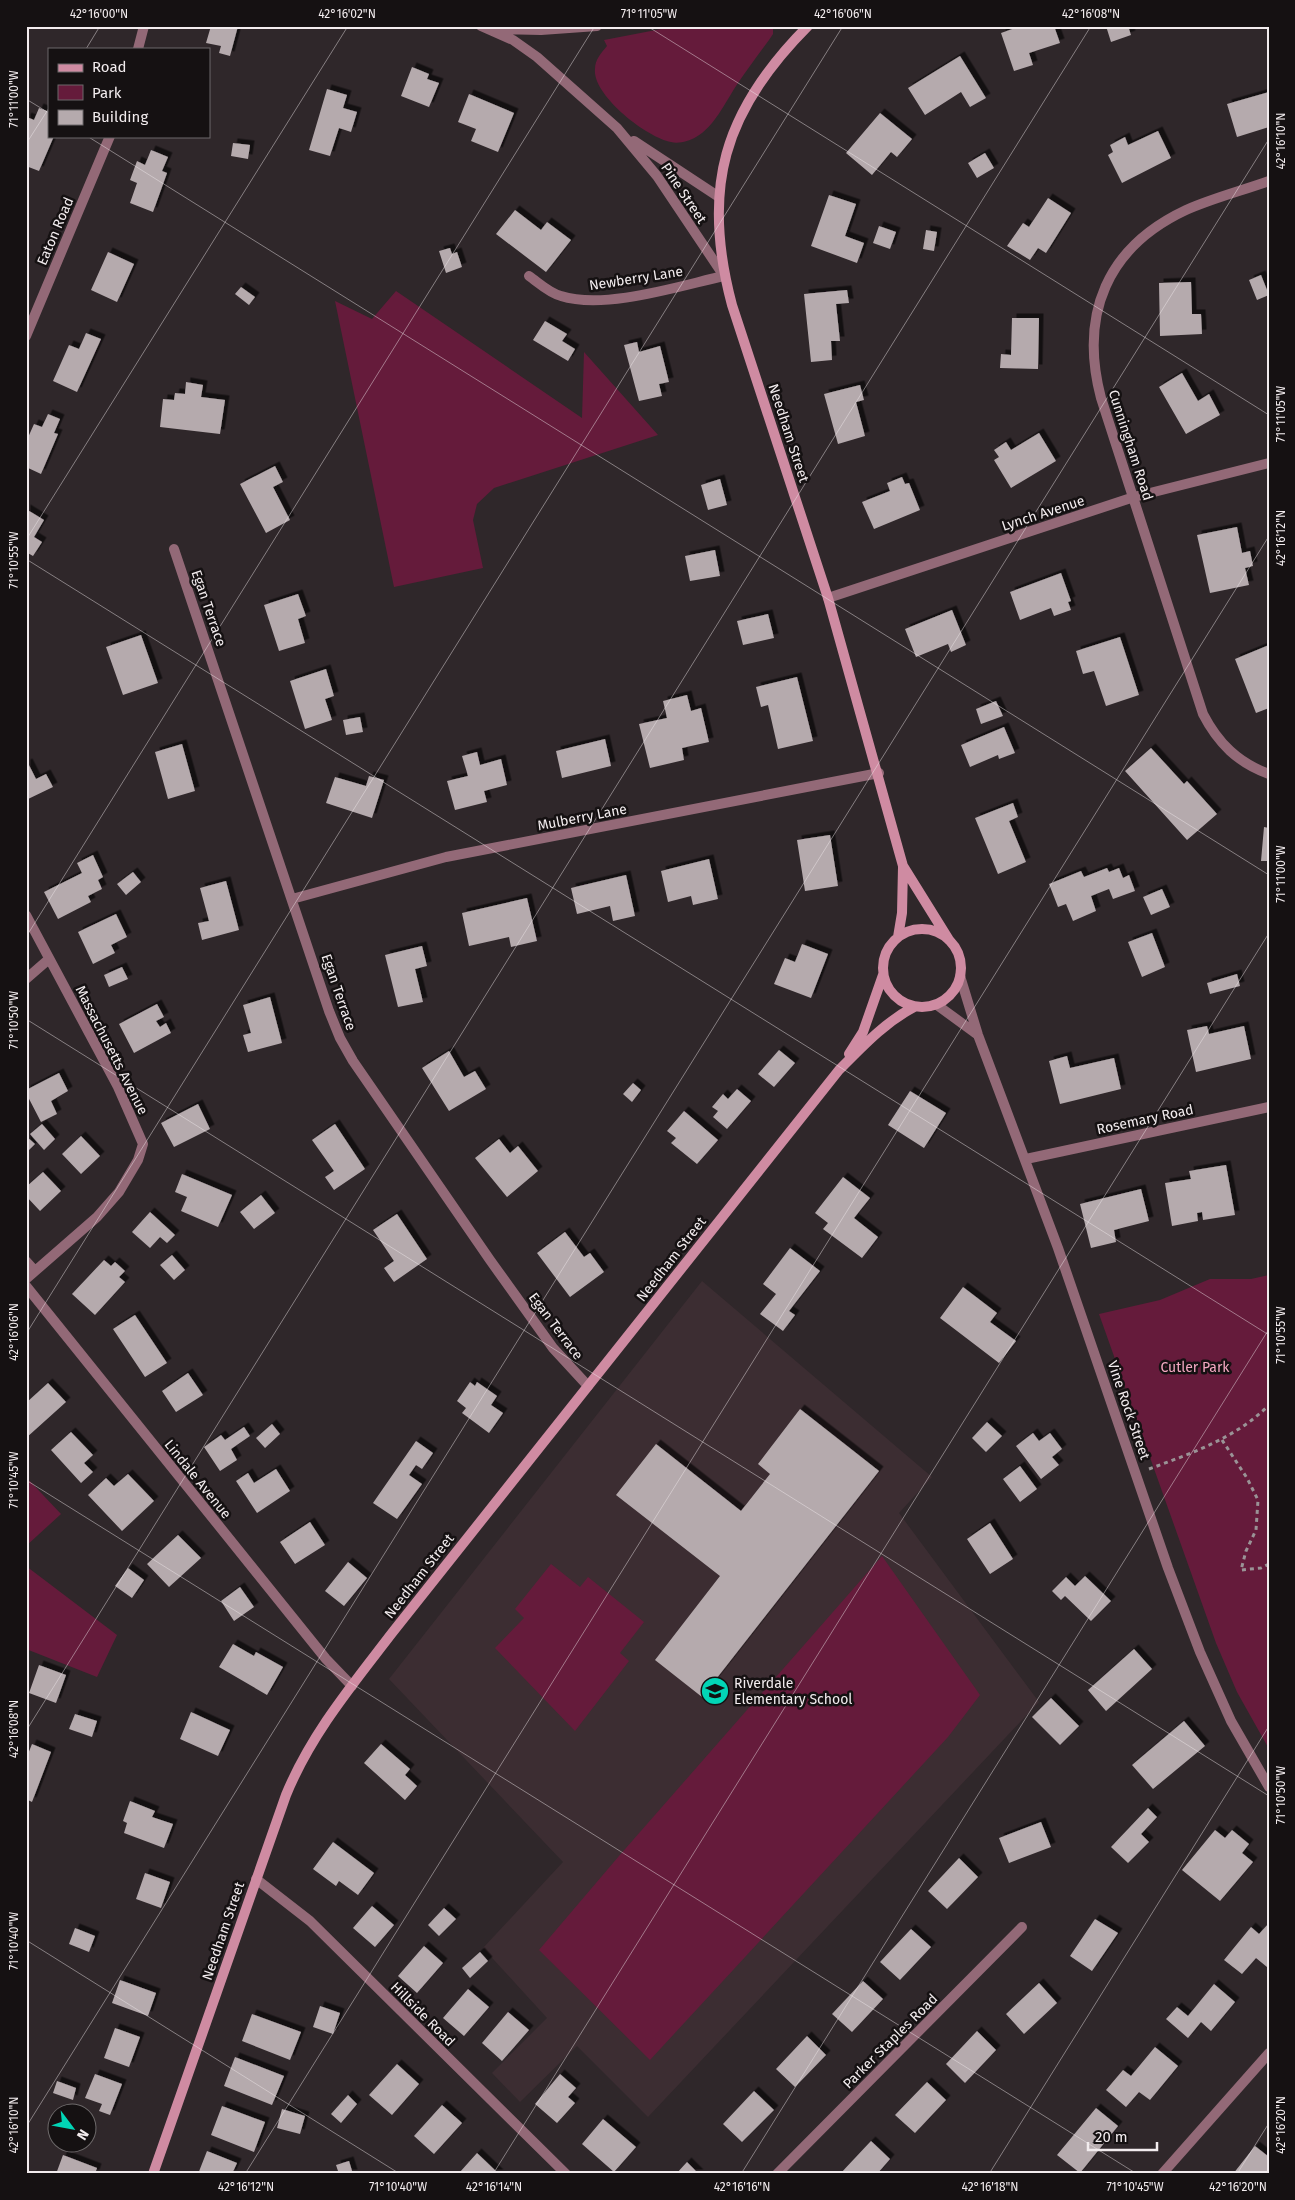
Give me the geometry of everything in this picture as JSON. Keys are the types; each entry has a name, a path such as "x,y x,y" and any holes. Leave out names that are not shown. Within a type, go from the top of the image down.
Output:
{"main road":[{"name":"Needham Street","path":"808,26 770,70 739,120 729,144 718,196 718,239 724,276 732,305 828,598 879,773 903,866 902,913 898,937"},
{"name":"Needham Street","path":"903,866 949,940"},
{"path":"930,930 940,933 949,940 957,950 961,963 960,976 952,993 937,1005 926,1008 914,1007 903,1003 894,996 887,986 883,974 885,954 898,937 908,932 930,930"},
{"name":"Needham Street","path":"839,1070 862,1032 883,974"},
{"name":"Needham Street","path":"153,2174 256,1879 294,1776 309,1748 352,1686 839,1070 895,1017 914,1007"}],"street":[{"path":"138,48 144,26"},
{"name":"Pine Street","path":"484,27 541,30 597,26"},
{"name":"Pine Street","path":"484,27 513,40 537,57 617,128 718,196"},
{"name":"Pine Street","path":"617,128 657,176 724,276"},
{"name":"Eaton Road","path":"26,336 109,138"},
{"name":"Cunningham Road","path":"1269,182 1203,204 1156,226 1131,247 1121,259 1104,288 1095,317 1093,332 1093,363 1101,398 1203,714 1211,730 1233,754 1247,764 1269,774"},
{"name":"Newberry Lane","path":"529,276 559,296 595,300 646,293 724,276"},
{"name":"Lynch Avenue","path":"828,598 1134,497 1269,463"},
{"name":"Egan Terrace","path":"174,549 329,1011 340,1038 353,1061 547,1340 588,1386"},
{"name":"Mulberry Lane","path":"292,899 446,857 879,773"},
{"name":"Massachusetts Avenue","path":"26,915 118,1087 143,1144 138,1160 119,1192 97,1217 26,1279"},
{"path":"26,979 49,959"},
{"name":"Vine Rock Street","path":"960,976 978,1035 1026,1159 1168,1568 1200,1652 1231,1720 1269,1787"},
{"path":"937,1005 978,1035"},
{"name":"Rosemary Road","path":"1026,1159 1269,1107"},
{"path":"26,1261 35,1271"},
{"name":"Lindale Avenue","path":"26,1286 326,1659 352,1686"},
{"name":"Hillside Road","path":"256,1879 310,1921 566,2174"},
{"name":"Parker Staples Road","path":"777,2174 1022,1927"},
{"path":"1162,2174 1269,2053"}],"path":[{"path":"1136,1473 1222,1440 1258,1416 1269,1405"},
{"path":"1222,1440 1247,1478 1258,1500 1256,1530 1246,1551 1241,1570 1261,1568 1269,1564"}],"shaded area":[{"name":"Riverdale Elementary School","path":"702,1281 932,1477 899,1513 1039,1702 648,2117 577,2046 520,2102 492,2073 547,2018 483,1948 563,1862 389,1679"}],"green space":[{"path":"677,26 773,26 773,34 714,121 696,137 677,143 661,139 649,133 623,114 602,91 596,79 595,66 607,46 604,40"},
{"path":"396,291 582,418 584,352 658,435 494,488 477,504 473,520 483,568 394,587 335,301 372,319"},
{"name":"Cutler Park","path":"1269,1275 1269,1749 1237,1692 1216,1643 1099,1314 1160,1300 1210,1279 1251,1279"},
{"path":"26,1477 61,1514 26,1546"},
{"path":"882,1556 980,1695 948,1737 650,2060 539,1950"},
{"path":"551,1564 580,1587 588,1577 644,1622 620,1653 629,1661 575,1731 495,1648 524,1618 515,1609"},
{"path":"26,1566 117,1635 97,1677 26,1649"}],"building":[{"path":"211,26 238,26 230,56 219,53 221,46 206,43"},
{"path":"1021,26 1054,26 1060,43 1029,53 1033,65 1014,71 1001,33"},
{"path":"1106,26 1128,26 1131,35 1111,42"},
{"path":"960,56 986,98 970,107 961,92 925,115 908,88"},
{"path":"412,67 429,74 427,79 439,83 429,107 401,96"},
{"path":"327,89 347,95 343,108 357,112 351,132 339,128 330,156 309,150"},
{"path":"1269,92 1269,127 1237,137 1227,104"},
{"path":"469,94 514,113 498,152 471,141 476,129 458,122"},
{"path":"39,108 48,112 48,138 53,138 39,171 26,166 26,119 27,117 34,120"},
{"path":"880,113 912,139 897,157 891,152 872,175 846,153"},
{"path":"1158,131 1171,158 1122,183 1108,155 1113,152 1110,145 1125,137 1128,145"},
{"path":"233,143 250,145 248,159 231,156"},
{"path":"151,150 168,157 162,171 167,173 153,212 130,203 137,183 130,180 137,161 145,165"},
{"path":"985,153 994,168 977,178 968,163"},
{"path":"829,195 856,204 845,236 864,243 857,263 811,246"},
{"path":"1048,198 1071,213 1046,253 1038,248 1030,260 1007,246 1023,223 1029,227"},
{"path":"515,210 541,230 547,222 571,240 546,272 496,234"},
{"path":"879,226 896,232 890,249 873,243"},
{"path":"926,230 937,232 934,251 923,249"},
{"path":"450,248 452,254 457,252 462,267 446,273 439,251"},
{"path":"108,252 134,264 117,302 91,290"},
{"path":"1261,275 1269,295 1257,300 1249,280"},
{"path":"1191,282 1192,314 1201,314 1202,334 1160,336 1159,283"},
{"path":"241,287 255,297 249,305 235,294"},
{"path":"847,290 849,303 836,304 840,341 831,341 832,360 811,362 804,294"},
{"path":"1012,318 1039,318 1038,369 1000,368 1001,354 1011,355"},
{"path":"545,321 567,334 562,341 575,349 568,361 533,340"},
{"path":"86,333 101,339 77,392 53,381 69,345 79,349"},
{"path":"637,342 639,352 660,346 669,382 659,384 662,396 639,401 624,345"},
{"path":"1182,373 1198,401 1209,394 1220,415 1186,434 1159,387"},
{"path":"186,382 203,385 201,397 225,400 220,434 160,427 163,399 174,400 175,393 185,394"},
{"path":"860,385 864,400 856,402 865,436 838,444 824,394"},
{"path":"48,414 60,419 54,433 58,434 41,474 26,467 26,442 34,424 42,427"},
{"path":"1039,433 1056,461 1011,488 994,460 999,457 994,450 1006,442 1011,450"},
{"path":"275,466 283,482 273,487 290,520 266,533 240,484"},
{"path":"902,477 905,484 909,483 920,510 874,529 862,502 890,491 887,483"},
{"path":"720,479 727,505 708,510 701,485"},
{"path":"26,509 44,520 34,537 42,542 33,556 26,552"},
{"path":"1237,527 1242,553 1250,551 1253,566 1245,568 1249,585 1210,593 1197,535"},
{"path":"715,550 720,576 690,581 685,556"},
{"path":"1061,573 1071,601 1068,602 1071,610 1054,616 1051,608 1020,620 1010,592"},
{"path":"298,594 306,616 298,619 305,643 279,651 264,605"},
{"path":"952,610 966,645 951,652 948,644 916,657 905,629"},
{"path":"768,614 774,638 743,645 737,621"},
{"path":"141,635 158,683 123,695 106,647"},
{"path":"1120,637 1139,695 1106,706 1094,671 1083,674 1076,651"},
{"path":"1269,645 1269,708 1256,713 1235,659"},
{"path":"326,669 334,696 325,699 332,720 305,729 290,681"},
{"path":"797,677 813,741 778,749 768,705 761,707 756,687"},
{"path":"687,695 691,711 701,708 709,742 682,748 684,760 650,768 639,724 667,718 663,701"},
{"path":"996,701 1003,716 981,724 976,709"},
{"path":"360,717 363,732 346,735 343,720"},
{"path":"1004,727 1015,753 999,759 998,755 970,767 961,745"},
{"path":"605,739 611,766 562,778 556,751"},
{"path":"182,744 195,791 168,799 155,752"},
{"path":"1151,748 1184,784 1187,781 1217,814 1187,840 1125,771"},
{"path":"477,752 480,765 501,759 507,785 484,791 487,802 455,810 447,781 468,776 462,756"},
{"path":"28,763 36,779 46,774 53,787 26,800 26,764"},
{"path":"369,776 384,780 372,818 326,803 335,777 366,786"},
{"path":"1013,803 1018,817 1009,821 1026,862 998,874 975,818"},
{"path":"1264,827 1269,828 1269,861 1261,861"},
{"path":"830,835 838,886 805,891 797,840"},
{"path":"93,855 103,877 98,880 102,889 88,896 91,902 58,919 44,892 82,873 77,863"},
{"path":"709,859 718,899 693,905 691,896 668,902 661,871"},
{"path":"1107,868 1109,872 1119,868 1123,878 1129,875 1135,891 1113,899 1109,889 1091,896 1096,911 1073,921 1066,904 1058,907 1049,884 1081,871 1084,877"},
{"path":"133,872 141,882 126,895 117,884"},
{"path":"626,875 635,916 613,921 610,906 577,914 571,888"},
{"path":"226,881 239,930 202,940 198,923 209,921 200,888"},
{"path":"1162,889 1170,907 1151,915 1143,897"},
{"path":"527,898 537,941 511,947 509,937 469,946 462,913"},
{"path":"116,914 127,937 111,945 115,953 93,964 78,932"},
{"path":"1152,933 1165,967 1142,977 1128,942"},
{"path":"802,944 828,954 811,998 774,984 785,958 795,962"},
{"path":"422,946 427,966 415,969 423,1002 398,1007 385,955"},
{"path":"122,967 128,979 109,987 104,975"},
{"path":"1237,974 1240,986 1210,994 1207,983"},
{"path":"270,997 282,1043 248,1052 243,1035 251,1033 243,1005"},
{"path":"157,1004 164,1017 156,1021 160,1027 166,1023 171,1033 134,1053 119,1024"},
{"path":"1207,1026 1209,1034 1244,1026 1251,1059 1196,1072 1187,1030"},
{"path":"779,1050 795,1063 774,1087 758,1074"},
{"path":"449,1051 464,1077 475,1071 486,1089 449,1111 422,1068"},
{"path":"1067,1056 1070,1068 1114,1058 1121,1089 1060,1104 1049,1061"},
{"path":"59,1073 68,1091 51,1101 57,1114 41,1122 26,1090"},
{"path":"633,1083 641,1090 632,1102 623,1094"},
{"path":"737,1089 751,1101 727,1129 713,1117 718,1111 712,1107 723,1094 728,1099"},
{"path":"910,1091 946,1113 924,1148 888,1125"},
{"path":"198,1104 210,1129 174,1147 161,1123"},
{"path":"684,1111 718,1140 697,1164 671,1143 676,1138 667,1131"},
{"path":"42,1124 55,1139 44,1150 30,1134"},
{"path":"335,1124 365,1169 334,1190 325,1177 334,1171 312,1140"},
{"path":"26,1136 35,1144 26,1153"},
{"path":"81,1136 100,1156 81,1174 62,1154"},
{"path":"499,1139 510,1153 518,1146 538,1171 507,1197 475,1158"},
{"path":"1226,1165 1235,1215 1203,1220 1202,1212 1197,1213 1198,1221 1172,1226 1165,1183 1191,1179 1189,1171"},
{"path":"43,1172 61,1191 40,1211 26,1196 26,1187"},
{"path":"182,1174 232,1195 218,1227 181,1211 187,1197 175,1192"},
{"path":"843,1177 870,1198 854,1218 878,1237 862,1258 823,1229 828,1223 815,1213"},
{"path":"1141,1189 1149,1221 1114,1230 1116,1242 1091,1248 1080,1204"},
{"path":"261,1195 275,1213 254,1229 240,1212"},
{"path":"150,1212 175,1235 167,1243 160,1237 150,1248 132,1232"},
{"path":"397,1214 427,1259 394,1282 384,1268 394,1261 373,1230"},
{"path":"565,1232 584,1257 590,1253 604,1272 570,1297 537,1253"},
{"path":"790,1248 820,1271 789,1311 795,1315 783,1331 760,1314 776,1294 763,1284"},
{"path":"172,1255 185,1270 174,1280 160,1265"},
{"path":"104,1260 111,1266 115,1262 125,1271 119,1277 125,1282 95,1315 72,1294"},
{"path":"963,1287 997,1313 990,1322 1016,1341 999,1363 940,1318"},
{"path":"135,1315 167,1363 145,1377 113,1329"},
{"path":"188,1373 203,1395 176,1412 162,1391"},
{"path":"470,1382 475,1386 477,1382 497,1396 491,1405 503,1413 489,1433 462,1413 466,1408 457,1401"},
{"path":"48,1383 66,1402 26,1438 26,1403"},
{"path":"800,1409 879,1471 702,1697 655,1660 720,1576 616,1495 656,1444 741,1511 770,1474 758,1464"},
{"path":"987,1422 1002,1436 986,1452 972,1438"},
{"path":"272,1424 280,1434 265,1448 256,1438"},
{"path":"244,1427 250,1436 231,1449 237,1460 220,1471 204,1447 221,1435 225,1440"},
{"path":"71,1432 93,1455 84,1463 93,1472 81,1483 51,1450"},
{"path":"1033,1433 1039,1441 1050,1433 1062,1449 1052,1457 1059,1465 1041,1479 1016,1446"},
{"path":"416,1441 433,1453 422,1469 416,1465 409,1475 422,1484 397,1519 373,1503"},
{"path":"1020,1466 1037,1489 1020,1502 1003,1479"},
{"path":"276,1469 290,1491 257,1513 236,1481 248,1473 254,1483"},
{"path":"128,1474 154,1501 122,1531 88,1495 106,1478 114,1486"},
{"path":"310,1522 325,1545 295,1564 280,1542"},
{"path":"990,1523 1013,1559 990,1574 967,1539"},
{"path":"178,1535 201,1558 169,1587 147,1564"},
{"path":"348,1562 367,1578 344,1606 325,1591"},
{"path":"128,1568 144,1580 132,1598 115,1586"},
{"path":"1085,1576 1111,1601 1091,1621 1065,1596 1061,1600 1052,1591 1066,1577 1075,1586"},
{"path":"240,1587 254,1607 234,1621 221,1601"},
{"path":"233,1644 254,1656 256,1652 283,1667 267,1695 219,1667"},
{"path":"1134,1649 1152,1669 1106,1711 1088,1690"},
{"path":"39,1665 66,1675 56,1703 29,1693"},
{"path":"1051,1698 1079,1726 1060,1745 1032,1717"},
{"path":"191,1712 230,1730 218,1756 180,1739"},
{"path":"75,1714 97,1721 92,1737 69,1729"},
{"path":"1184,1721 1205,1746 1153,1789 1132,1765"},
{"path":"32,1744 51,1752 32,1802 26,1799 26,1753 28,1754"},
{"path":"381,1744 410,1769 405,1775 417,1786 405,1800 364,1763"},
{"path":"130,1801 155,1811 152,1817 173,1824 164,1848 124,1833 127,1823 123,1821"},
{"path":"1148,1808 1157,1817 1141,1834 1149,1842 1128,1863 1111,1847"},
{"path":"1041,1822 1051,1847 1009,1863 999,1838"},
{"path":"1215,1830 1225,1838 1232,1830 1249,1844 1242,1853 1253,1862 1220,1901 1182,1870"},
{"path":"333,1842 374,1873 358,1895 339,1881 336,1886 313,1869"},
{"path":"959,1858 978,1877 947,1909 928,1891"},
{"path":"145,1873 170,1882 161,1908 136,1899"},
{"path":"372,1906 394,1925 375,1947 353,1928"},
{"path":"444,1908 456,1919 439,1936 428,1925"},
{"path":"1095,1919 1118,1933 1092,1971 1070,1956"},
{"path":"1269,1923 1269,1964 1267,1967 1256,1958 1242,1974 1224,1960 1251,1927 1259,1934"},
{"path":"75,1928 95,1936 89,1952 69,1944"},
{"path":"911,1929 931,1947 900,1980 880,1962"},
{"path":"424,1946 443,1963 417,1993 398,1976"},
{"path":"480,1952 488,1961 470,1978 462,1968"},
{"path":"120,1980 156,1993 148,2016 112,2003"},
{"path":"863,1981 883,1999 852,2032 832,2014"},
{"path":"1039,1983 1057,2003 1024,2034 1006,2014"},
{"path":"1214,1984 1235,2002 1211,2031 1201,2022 1188,2038 1166,2019 1177,2007 1188,2016"},
{"path":"468,1989 489,2007 464,2036 443,2018"},
{"path":"320,2006 340,2013 333,2034 313,2027"},
{"path":"508,2012 529,2030 502,2061 482,2043"},
{"path":"252,2014 301,2032 290,2060 242,2041"},
{"path":"115,2028 140,2037 129,2067 104,2058"},
{"path":"977,2031 996,2050 965,2083 946,2064"},
{"path":"807,2036 826,2055 795,2087 776,2069"},
{"path":"1155,2047 1178,2066 1150,2100 1139,2092 1126,2107 1106,2090 1123,2070 1131,2076"},
{"path":"235,2057 284,2076 272,2105 224,2086"},
{"path":"397,2064 419,2084 392,2115 369,2095"},
{"path":"95,2074 122,2084 110,2115 99,2111 102,2104 85,2098"},
{"path":"560,2074 576,2088 568,2097 575,2103 557,2123 535,2104"},
{"path":"57,2081 76,2088 73,2100 53,2093"},
{"path":"927,2082 946,2100 915,2133 895,2115"},
{"path":"754,2091 774,2110 742,2142 723,2124"},
{"path":"348,2095 357,2104 341,2123 331,2114"},
{"path":"442,2105 462,2123 434,2154 414,2136"},
{"path":"222,2106 265,2122 254,2152 211,2135"},
{"path":"1096,2108 1118,2126 1080,2173 1057,2155"},
{"path":"282,2109 305,2116 300,2134 277,2128"},
{"path":"603,2119 636,2147 614,2172 582,2144"},
{"path":"871,2141 890,2159 877,2174 840,2174"},
{"path":"1255,2146 1269,2157 1269,2174 1233,2174"},
{"path":"207,2151 237,2163 232,2174 198,2174"},
{"path":"477,2153 499,2174 463,2174 460,2172"},
{"path":"63,2155 97,2168 95,2174 56,2174"},
{"path":"349,2161 353,2174 339,2174 336,2165"},
{"path":"687,2162 699,2174 676,2174"}],"place":[{"name":"Riverdale Elementary School","path":"715,1691"}]}
